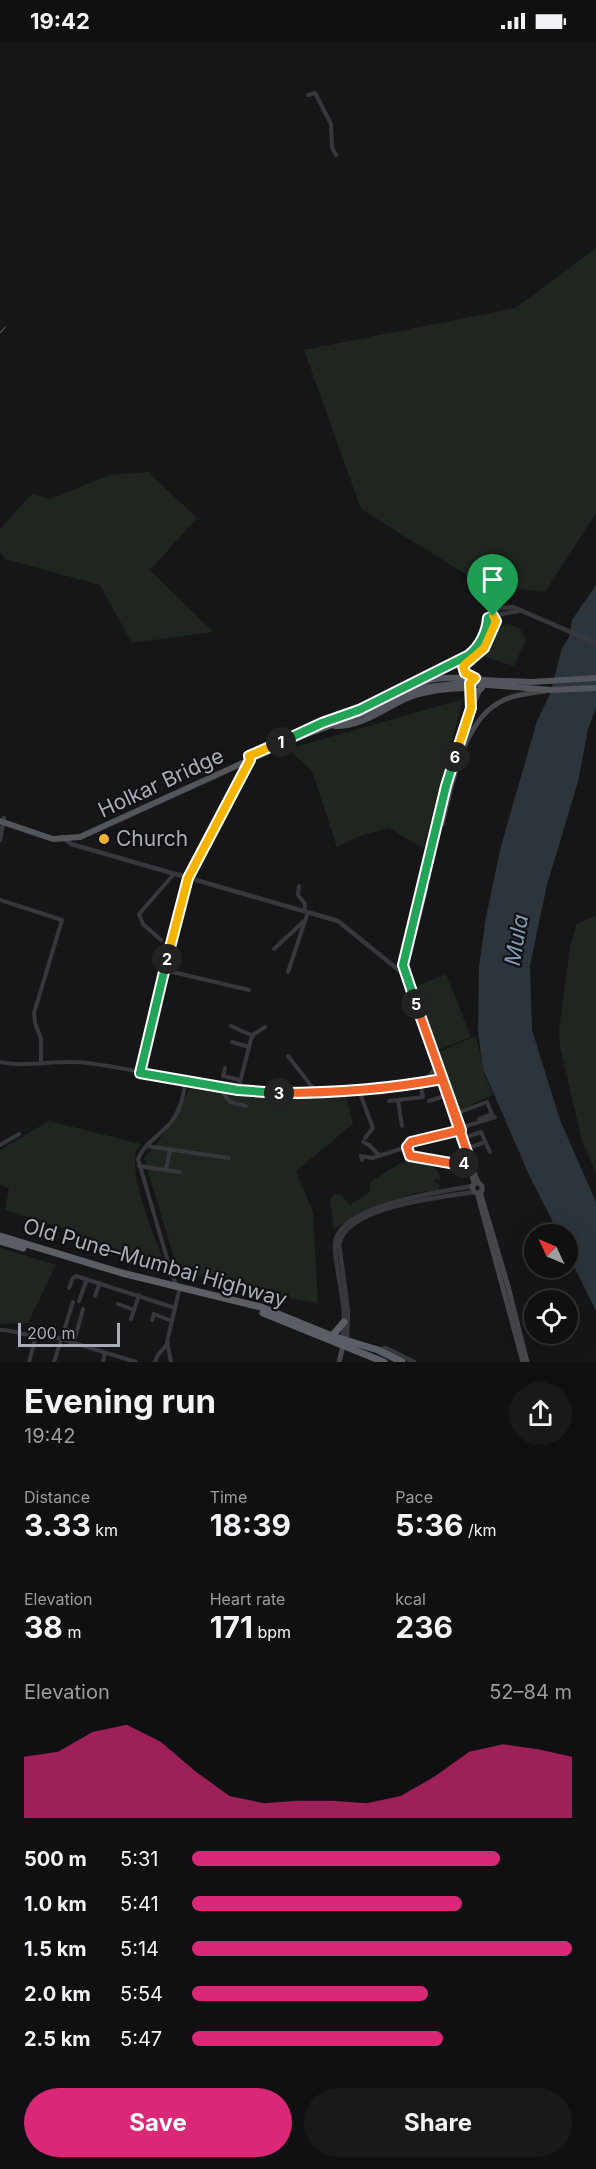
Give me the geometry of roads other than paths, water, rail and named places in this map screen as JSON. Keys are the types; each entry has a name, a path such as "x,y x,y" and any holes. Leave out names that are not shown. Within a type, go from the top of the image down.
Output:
{"highway":[{"name":"Old Pune–Mumbai Highway","path":"0,1236 260,1312 384,1362"},
{"name":"Old Pune–Mumbai Highway","path":"0,1241 121,1278 261,1307 332,1336 343,1344 378,1350 402,1362"},
{"path":"332,1336 344,1322"}],"main road":[{"path":"4,820 63,837 86,831 250,758 322,723 359,710 420,681 450,678 532,682 596,678"},
{"path":"471,708 470,683 476,679"},
{"path":"476,679 483,685 471,708 413,928 405,973 471,1164 523,1362"},
{"name":"Holkar Bridge","path":"250,758 365,713 411,691 431,686 462,683 552,690 596,688"},
{"path":"329,726 348,726 360,722 407,699 425,693 452,688 480,690"},
{"path":"448,795 469,737 489,709 512,697 552,690"},
{"path":"476,1188 508,1286 527,1362"},
{"path":"339,1362 343,1344"}],"street":[{"path":"308,95 315,93 332,124 332,147 336,154"},
{"path":"420,681 472,652 483,638 496,610 504,607 521,610 596,643"},
{"path":"476,679 465,673 463,666 484,648 491,635 492,620"},
{"path":"140,1073 188,878 250,758"},
{"path":"1,837 4,820"},
{"path":"63,837 71,844 338,921 405,973"},
{"path":"161,940 142,924 139,914 174,874"},
{"path":"288,972 305,921 305,904 298,895 300,886"},
{"path":"0,900 62,920 34,1013 41,1039 40,1063"},
{"path":"274,949 305,921"},
{"path":"164,970 249,990"},
{"path":"231,1026 253,1036"},
{"path":"238,1090 253,1036 265,1027"},
{"path":"232,1041 249,1047"},
{"path":"288,1056 316,1092"},
{"path":"0,1062 15,1064 77,1062 265,1093 316,1092 422,1083 442,1079"},
{"path":"389,1101 423,1097 422,1083 437,1065"},
{"path":"225,1068 223,1093 230,1101 246,1106"},
{"path":"223,1076 240,1080"},
{"path":"171,1362 168,1343 178,1289 138,1159 146,1146 177,1113 182,1104 186,1081"},
{"path":"358,1088 373,1128 364,1140 379,1155"},
{"path":"429,1101 447,1095"},
{"path":"398,1100 402,1126"},
{"path":"455,1114 487,1102 492,1114 479,1119"},
{"path":"362,1160 361,1156 370,1158 407,1147 411,1142 495,1117"},
{"path":"463,1138 481,1132 490,1152"},
{"path":"0,1145 20,1134"},
{"path":"466,1149 486,1142"},
{"path":"146,1146 229,1158"},
{"path":"407,1147 410,1156"},
{"path":"166,1170 170,1150"},
{"path":"403,1157 471,1164"},
{"path":"139,1166 180,1173"},
{"path":"343,1344 344,1322 335,1244 341,1230 371,1210 397,1200 476,1188"},
{"path":"343,1344 348,1311 339,1244 342,1234 373,1214 398,1204 476,1188"},
{"path":"69,1288 75,1276 175,1308"},
{"path":"79,1301 87,1279"},
{"path":"95,1296 100,1283"},
{"path":"131,1319 139,1295"},
{"path":"54,1362 74,1302"},
{"path":"118,1304 134,1310"},
{"path":"74,1342 83,1309"},
{"path":"152,1320 154,1314 172,1321"},
{"path":"0,1330 11,1330 36,1336 41,1333 136,1362"},
{"path":"29,1362 36,1336"},
{"path":"155,1362 168,1343"},
{"path":"378,1350 386,1348 414,1362"},
{"path":"103,1362 105,1353"}],"water":[{"name":"Mula","path":"596,585 596,708 588,729 578,782 547,885 530,965 532,1030 560,1120 596,1202 596,1311 578,1274 578,1224 554,1224 530,1177 483,1069 478,1032 479,966 486,917 501,846 537,721 550,694 562,648 569,637 572,620"}],"railway":[{"path":"0,333 6,326"}],"place":[{"name":"Church","path":"104,839"}]}
